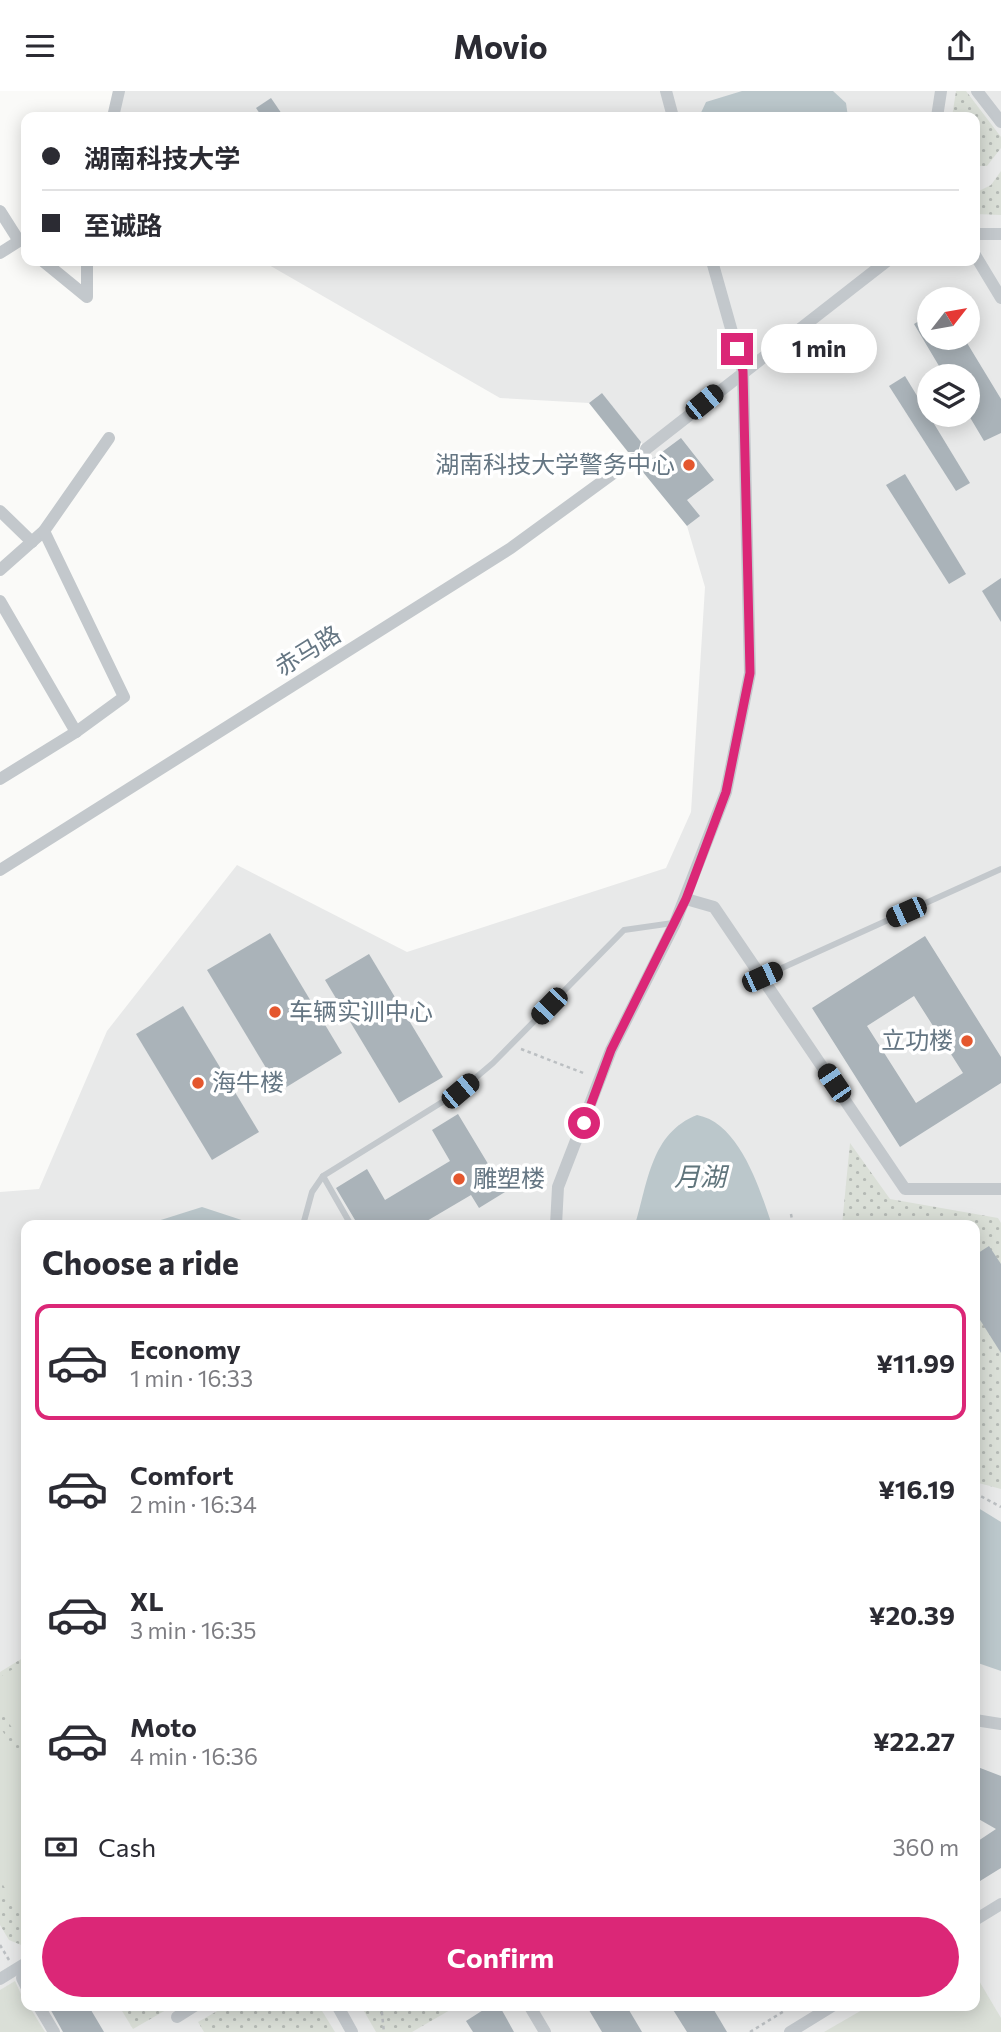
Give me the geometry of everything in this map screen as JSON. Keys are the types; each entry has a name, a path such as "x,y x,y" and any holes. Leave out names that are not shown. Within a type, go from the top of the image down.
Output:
{"street":[{"path":"114,112 119,91"},
{"path":"666,91 672,112"},
{"path":"938,112 941,91"},
{"path":"977,91 1001,122"},
{"path":"0,211 21,241"},
{"path":"980,234 1001,233"},
{"path":"0,253 21,245"},
{"path":"980,263 1001,298"},
{"path":"49,266 87,297 87,266"},
{"path":"556,1220 558,1187 611,1050 686,899 726,792 750,673 743,371 713,266"},
{"path":"646,449 880,266"},
{"path":"0,570 44,531 109,438"},
{"name":"赤马路","path":"0,870 511,548 633,459"},
{"path":"0,511 32,542"},
{"path":"0,779 124,698 44,531"},
{"path":"0,601 75,732"},
{"path":"686,899 714,907 905,1189 1001,1189"},
{"path":"980,1721 1001,1724"},
{"path":"980,1917 1001,1904"},
{"path":"0,1979 21,1966"},
{"path":"42,2011 54,2032"},
{"path":"177,2017 186,2011"},
{"path":"340,2011 352,2032"},
{"path":"533,2011 545,2032"},
{"path":"790,2032 824,2011"}],"lane":[{"path":"762,977 1001,869"},
{"path":"304,1220 312,1192 323,1176 460,1091 511,1044 624,930 675,923"},
{"path":"323,1176 348,1220"}],"path":[{"path":"511,1044 601,1081"},
{"path":"791,1214 792,1220"},
{"path":"980,1496 1001,1507"},
{"path":"382,2011 384,2032"},
{"path":"750,2032 784,2011"}],"shaded area":[{"path":"116,91 1001,91 1001,2032 0,2032 0,1192 39,1189 107,1031 237,865 407,952 666,868 691,812 705,587 687,526 699,516 602,393 589,403 500,398 271,266 980,266 980,112 112,112"},
{"path":"956,91 966,91 1001,137 1001,148 987,166 980,166 980,112 953,112"},
{"path":"1001,171 1001,215 980,214 980,190 991,185"},
{"path":"850,1143 890,1199 998,1218 1001,1223 1001,1489 980,1483 980,1220 842,1220"},
{"path":"21,1659 21,1945 9,1940 0,1925 0,1672"},
{"path":"21,1664 21,1743 0,1708 0,1677"},
{"path":"0,1727 21,1761 21,1914 0,1880"},
{"path":"15,1981 21,1994 21,2011 32,2011 45,2032 0,2032 0,1990"},
{"path":"980,1982 1001,2018 1001,2032 824,2032 860,2011 980,2011"},
{"path":"122,2011 164,2011 133,2029"},
{"path":"217,2011 322,2011 335,2032 204,2032 198,2022"},
{"path":"364,2011 448,2011 412,2032 376,2032"}],"water":[{"path":"742,91 833,91 846,103 847,112 701,112 706,102"},
{"name":"月湖","path":"697,1115 712,1121 725,1131 746,1160 770,1220 636,1220 648,1176 661,1146 682,1123"},
{"path":"202,1207 242,1220 161,1220"},
{"path":"980,1509 1001,1522 1001,1671 980,1664"}],"building":[{"path":"271,98 281,112 259,112 256,108"},
{"path":"930,350 971,350 980,364 938,364"},
{"path":"980,364 1001,399 1001,433 984,441 976,427 980,427"},
{"path":"905,376 917,396 917,427 936,427 970,483 956,491 889,386"},
{"path":"602,393 641,442 638,452 628,452 589,403"},
{"path":"681,438 714,480 687,500 700,516 687,526 638,466 641,456 654,458"},
{"path":"905,474 966,574 949,584 886,485"},
{"path":"1001,578 1001,622 982,591"},
{"name":"车辆实训中心","path":"270,933 342,1053 280,1091 207,970"},
{"name":"立功楼","path":"925,936 1001,1057 1001,1083 900,1147 812,1008","holes":["914,996 963,1073 916,1103 867,1026"]},
{"path":"369,954 443,1077 399,1103 325,980"},
{"name":"海牛楼","path":"183,1006 259,1132 212,1160 136,1034"},
{"name":"雕塑楼","path":"458,1114 505,1192 479,1208 471,1195 428,1220 355,1220 336,1188 367,1169 385,1200 450,1161 432,1130"},
{"path":"989,1246 1001,1264 1001,1353 980,1320 980,1252"},
{"path":"980,1768 1001,1776 1001,1868 980,1881 980,1840 996,1829 980,1820"},
{"path":"51,2011 92,2011 104,2032 63,2032"},
{"path":"482,2011 502,2011 514,2032 473,2032 466,2021"},
{"path":"590,2011 630,2011 642,2032 602,2032"},
{"path":"674,2011 715,2011 727,2032 687,2032"}],"place":[{"name":"湖南科技大学警务中心","path":"689,465"},
{"name":"车辆实训中心","path":"275,1012"},
{"name":"立功楼","path":"967,1041"},
{"name":"海牛楼","path":"198,1083"},
{"name":"雕塑楼","path":"459,1179"}],"route":[{"path":"584,1123 611,1050 686,899 726,792 750,673 743,371 737,349"}]}
